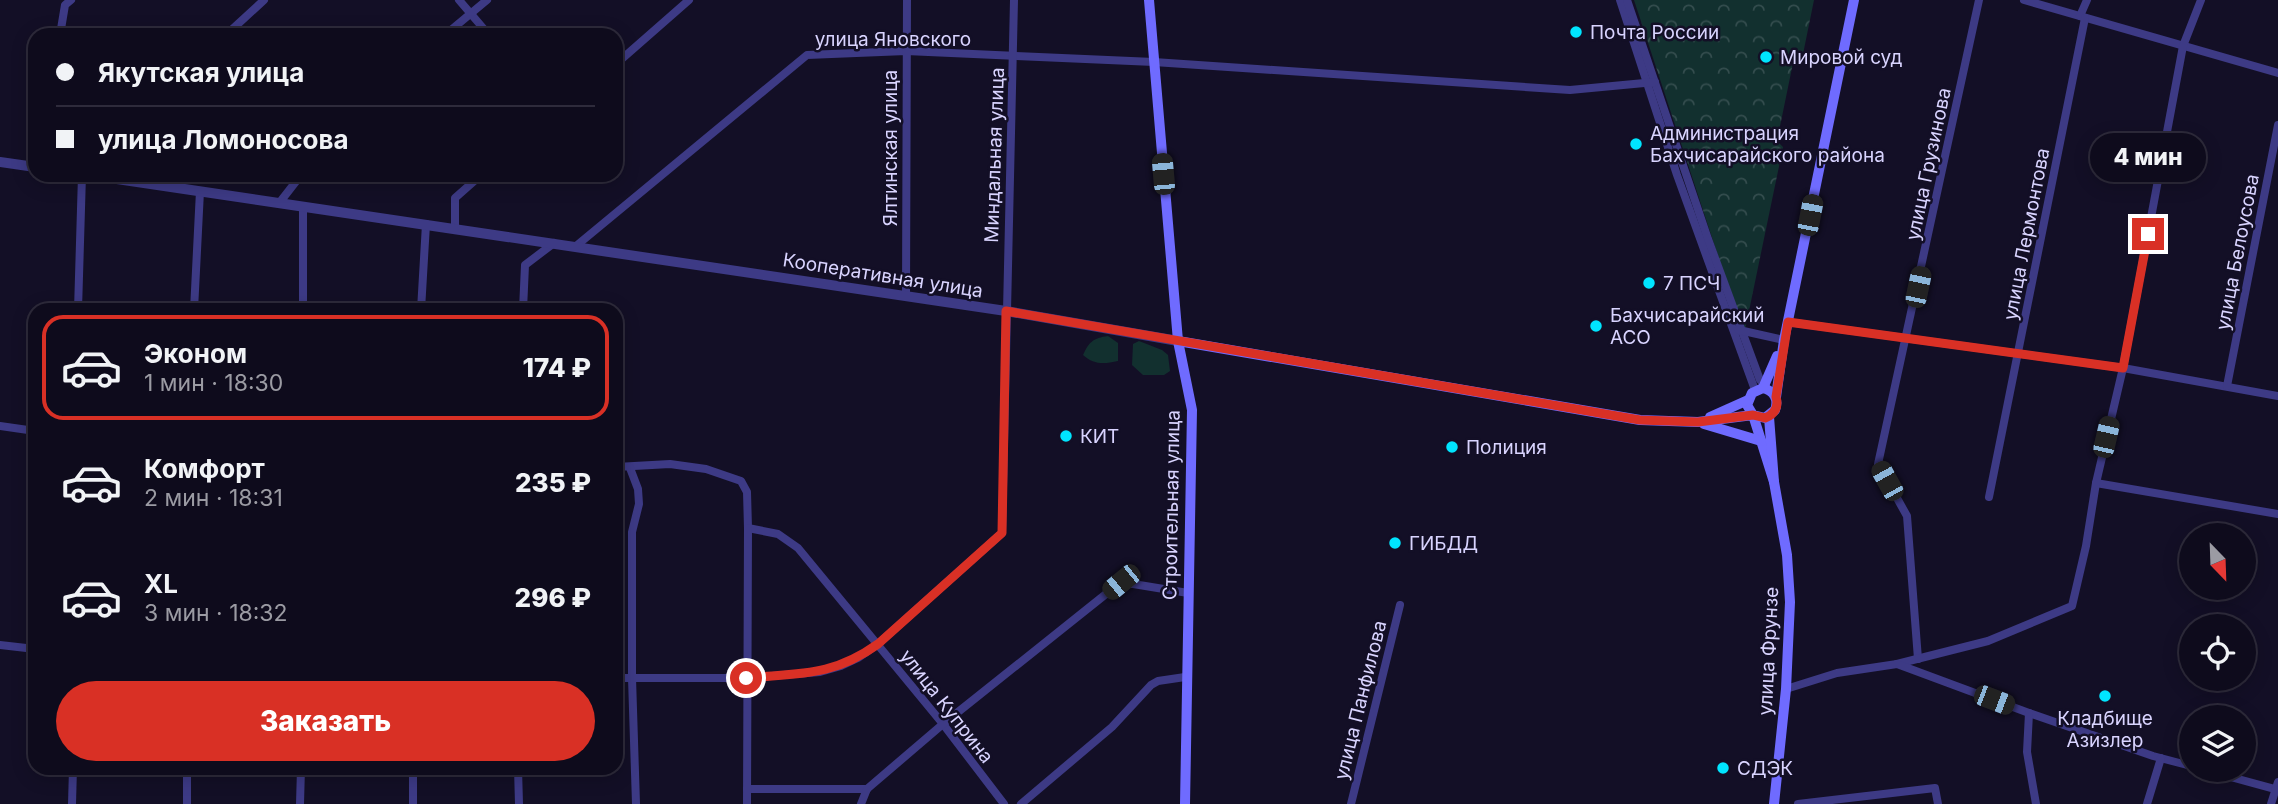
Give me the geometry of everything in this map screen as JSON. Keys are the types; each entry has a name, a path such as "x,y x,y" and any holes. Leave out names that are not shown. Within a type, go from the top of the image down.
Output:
{"main road":[{"name":"Строительная улица","path":"1149,0 1178,341 1192,410 1185,677 1185,804"},
{"path":"1698,422 1766,391 1784,340 1854,0"},
{"name":"Кооперативная улица","path":"1178,341 1640,420 1698,422 1753,415"},
{"path":"1753,415 1761,418 1769,416 1775,410 1766,391"},
{"path":"1748,400 1748,409 1753,415 1774,482"},
{"name":"улица Фрунзе","path":"1769,416 1774,482 1787,555 1790,602 1786,688 1774,804"},
{"path":"1698,422 1761,441"}],"street":[{"path":"61,28 65,5 71,0"},
{"path":"234,28 264,0"},
{"path":"459,0 483,28"},
{"path":"454,28 487,0"},
{"path":"623,58 689,0"},
{"name":"Ялтинская улица","path":"906,296 907,0"},
{"name":"Миндальная улица","path":"623,678 746,678 820,672 841,666 878,644 1002,533 1014,0"},
{"path":"1620,0 1738,330 1766,391"},
{"path":"1627,0 1651,82"},
{"name":"улица Грузинова","path":"1918,659 1907,516 1878,464 1979,0"},
{"path":"2024,0 2278,73"},
{"name":"улица Лермонтова","path":"1989,497 2087,0"},
{"path":"1786,688 1837,673 1897,664 1988,641 2071,606 2086,546 2095,484 2123,368 2183,46 2201,0"},
{"name":"улица Яновского","path":"576,246 807,55 906,51 1154,62 1570,90 1651,82"},
{"name":"улица Белоусова","path":"2227,386 2278,125"},
{"path":"0,162 28,166"},
{"path":"78,303 82,182"},
{"name":"Кооперативная улица","path":"163,182 200,191 1006,311 1178,341"},
{"path":"280,202 296,182"},
{"path":"455,228 455,198 473,182"},
{"path":"194,303 200,191"},
{"path":"303,206 303,303"},
{"path":"421,303 426,224"},
{"path":"523,303 525,265 554,243"},
{"path":"1788,322 2123,368 2278,396"},
{"path":"1738,330 1784,340"},
{"path":"1738,330 1766,391"},
{"path":"0,426 28,430"},
{"path":"623,468 670,464 706,469 736,478 745,486 748,528 747,804"},
{"path":"630,468 638,489 639,504 632,532 632,678 636,804"},
{"path":"2095,484 2278,513"},
{"name":"улица Куприна","path":"748,528 778,534 793,543 943,724 1004,804"},
{"path":"861,804 867,789 943,724 1121,582 1188,593"},
{"name":"улица Панфилова","path":"1351,804 1400,604"},
{"path":"0,645 28,648"},
{"path":"1897,664 2029,713 2179,763"},
{"path":"1021,804 1112,727 1151,685 1158,681 1185,677"},
{"path":"2029,713 2026,752 2036,804"},
{"path":"2147,804 2161,758"},
{"path":"72,804 73,775"},
{"path":"187,775 187,804"},
{"path":"300,804 301,775"},
{"path":"413,775 413,804"},
{"path":"518,775 519,804"},
{"path":"2256,782 2277,787 2271,804"},
{"path":"1798,804 1935,788 1938,804"},
{"path":"747,789 867,789"}],"green space":[{"path":"1634,0 1814,0 1803,54 1794,58 1777,141 1783,147 1744,335"},
{"path":"1108,336 1118,343 1118,361 1099,363 1083,355 1092,341"},
{"path":"1139,341 1168,355 1170,371 1164,375 1143,375 1132,365 1133,344"}],"place":[{"name":"Почта России","path":"1576,32"},
{"name":"Мировой суд","path":"1766,57"},
{"name":"Администрация Бахчисарайского района","path":"1636,144"},
{"name":"7 ПСЧ","path":"1649,283"},
{"name":"Бахчисарайский АСО","path":"1596,326"},
{"name":"КИТ","path":"1066,436"},
{"name":"Полиция","path":"1452,447"},
{"name":"ГИБДД","path":"1395,543"},
{"name":"Кладбище Азизлер","path":"2105,696"},
{"name":"СДЭК","path":"1723,768"}],"route":[{"path":"746,678 820,672 858,658 878,644 1002,533 1006,311 1640,420 1698,422 1753,415 1765,418 1773,414 1777,406 1776,397 1788,322 2123,368 2148,234"}]}
